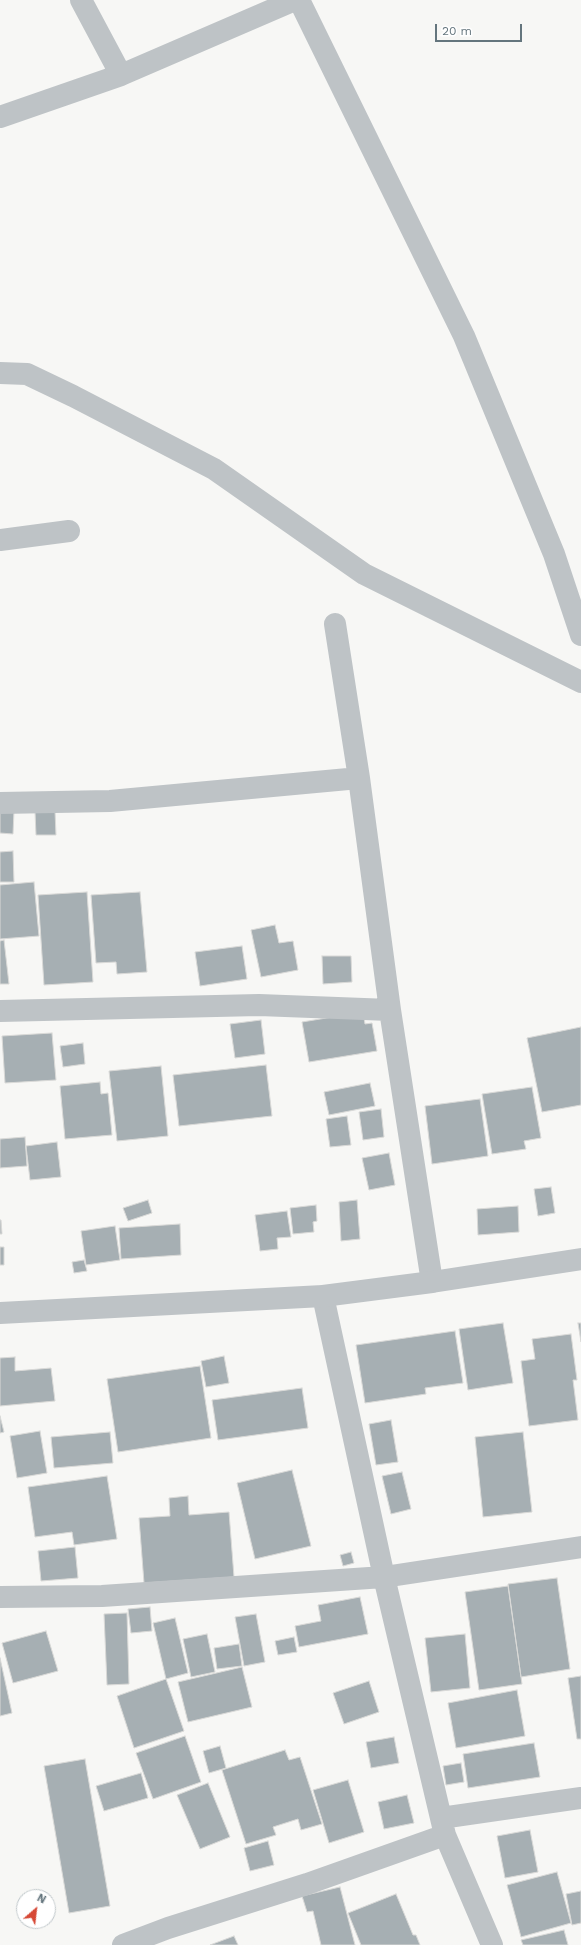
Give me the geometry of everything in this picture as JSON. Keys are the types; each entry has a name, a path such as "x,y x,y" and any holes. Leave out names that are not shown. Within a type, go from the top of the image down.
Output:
{"street":[{"path":"81,0 121,74"},
{"path":"0,117 121,74 295,0"},
{"path":"299,0 464,336 554,554 581,635"},
{"path":"0,374 27,374 73,396 214,469 364,574 581,682"},
{"path":"0,540 69,531"},
{"path":"335,624 359,778 390,1010 432,1282"},
{"path":"0,803 110,801 359,778"},
{"path":"0,1011 259,1006 390,1010"},
{"path":"0,1313 323,1296 432,1282 581,1259"},
{"path":"323,1296 384,1577 443,1826 492,1945"},
{"path":"0,1597 102,1596 384,1577 581,1547"},
{"path":"123,1945 168,1928 307,1884 443,1826 581,1798"}],"building":[{"path":"0,810 14,811 13,834 0,833"},
{"path":"55,811 56,835 36,835 35,812"},
{"path":"13,851 14,882 0,882 0,852"},
{"path":"34,882 39,936 0,939 0,885"},
{"path":"87,892 93,982 44,985 38,895"},
{"path":"140,892 147,972 117,974 116,962 96,963 91,895"},
{"path":"275,925 279,943 293,941 298,970 261,977 251,930"},
{"path":"4,940 9,984 0,984 0,941"},
{"path":"242,946 247,979 200,986 195,952"},
{"path":"322,956 351,956 352,982 323,984"},
{"path":"363,1012 365,1024 372,1023 377,1051 309,1062 302,1022"},
{"path":"261,1020 265,1054 235,1058 230,1024"},
{"path":"581,1027 581,1105 542,1112 527,1038"},
{"path":"52,1033 56,1080 5,1083 2,1036"},
{"path":"83,1043 85,1064 63,1067 60,1046"},
{"path":"266,1065 272,1116 179,1126 173,1075"},
{"path":"161,1066 168,1136 117,1141 109,1071"},
{"path":"100,1082 101,1094 108,1093 112,1135 65,1139 60,1086"},
{"path":"370,1083 375,1106 329,1115 324,1092"},
{"path":"532,1087 541,1138 524,1141 526,1149 492,1154 482,1094"},
{"path":"480,1099 488,1156 432,1164 425,1106"},
{"path":"381,1109 384,1137 363,1140 359,1112"},
{"path":"347,1116 351,1145 330,1147 326,1119"},
{"path":"25,1137 27,1166 0,1168 0,1139"},
{"path":"57,1142 61,1177 30,1180 26,1146"},
{"path":"389,1153 395,1185 369,1190 362,1158"},
{"path":"551,1187 555,1213 538,1216 534,1189"},
{"path":"148,1200 152,1213 128,1221 123,1208"},
{"path":"357,1200 360,1239 341,1241 339,1202"},
{"path":"316,1205 317,1221 313,1222 314,1232 293,1234 290,1208"},
{"path":"518,1206 519,1232 478,1235 477,1209"},
{"path":"287,1211 291,1237 277,1238 278,1249 260,1251 255,1215"},
{"path":"1,1220 2,1234 0,1234"},
{"path":"180,1224 181,1255 121,1259 119,1228"},
{"path":"115,1226 120,1260 86,1265 81,1231"},
{"path":"0,1247 4,1247 4,1265 0,1265"},
{"path":"84,1260 87,1271 74,1273 72,1262"},
{"path":"503,1323 513,1383 468,1390 459,1329"},
{"path":"578,1323 581,1323 581,1342"},
{"path":"455,1331 463,1383 425,1388 426,1394 365,1403 356,1345"},
{"path":"571,1334 577,1380 573,1380 578,1420 529,1426 521,1361 535,1359 532,1339"},
{"path":"224,1356 229,1383 206,1387 201,1361"},
{"path":"15,1357 15,1371 51,1368 55,1401 0,1406 0,1358"},
{"path":"200,1366 211,1438 118,1452 107,1379"},
{"path":"302,1388 308,1428 218,1440 212,1400"},
{"path":"0,1416 4,1432 0,1433"},
{"path":"391,1420 398,1462 376,1465 369,1424"},
{"path":"40,1431 47,1473 17,1478 10,1436"},
{"path":"110,1432 113,1463 54,1468 51,1437"},
{"path":"523,1432 532,1512 483,1517 475,1437"},
{"path":"292,1470 311,1546 255,1559 237,1483"},
{"path":"402,1472 411,1509 391,1514 382,1476"},
{"path":"107,1476 117,1539 74,1545 72,1532 35,1537 28,1487"},
{"path":"188,1496 189,1515 229,1512 234,1577 144,1583 139,1518 170,1516 169,1498"},
{"path":"75,1547 78,1578 41,1581 38,1551"},
{"path":"351,1552 354,1563 343,1566 340,1555"},
{"path":"557,1578 570,1669 521,1677 508,1584"},
{"path":"508,1586 522,1684 479,1690 465,1592"},
{"path":"360,1597 368,1634 299,1647 295,1626 321,1621 318,1605"},
{"path":"150,1607 152,1631 131,1633 128,1609"},
{"path":"127,1613 129,1684 107,1685 104,1614"},
{"path":"256,1614 265,1662 244,1666 235,1617"},
{"path":"175,1618 188,1673 166,1679 153,1623"},
{"path":"46,1631 58,1671 13,1683 2,1643"},
{"path":"207,1634 215,1672 191,1677 183,1639"},
{"path":"465,1634 470,1688 431,1692 425,1638"},
{"path":"294,1637 297,1652 278,1655 275,1641"},
{"path":"239,1644 242,1666 217,1669 214,1648"},
{"path":"0,1658 12,1713 0,1716"},
{"path":"242,1667 252,1707 188,1722 178,1682"},
{"path":"581,1676 581,1739 577,1739 568,1678"},
{"path":"166,1679 184,1731 134,1748 117,1696"},
{"path":"369,1681 379,1712 344,1724 333,1693"},
{"path":"517,1690 525,1736 456,1748 448,1703"},
{"path":"185,1736 201,1782 153,1799 136,1753"},
{"path":"394,1737 399,1763 371,1768 366,1742"},
{"path":"534,1743 540,1777 468,1788 463,1754"},
{"path":"220,1746 226,1768 209,1773 203,1751"},
{"path":"285,1750 289,1760 300,1757 322,1824 301,1830 298,1819 273,1827 276,1835 246,1844 222,1770"},
{"path":"85,1759 110,1906 69,1913 44,1766"},
{"path":"461,1763 464,1782 446,1785 443,1766"},
{"path":"141,1773 148,1798 104,1811 96,1786"},
{"path":"348,1780 364,1832 329,1843 313,1790"},
{"path":"208,1783 230,1837 200,1849 177,1795"},
{"path":"407,1795 414,1823 384,1829 378,1802"},
{"path":"530,1830 538,1872 505,1878 497,1836"},
{"path":"268,1841 274,1865 250,1871 244,1848"},
{"path":"557,1872 571,1923 521,1937 507,1885"},
{"path":"340,1887 355,1945 321,1945 313,1911 307,1912 302,1896"},
{"path":"581,1891 581,1923 572,1925 566,1894"},
{"path":"396,1894 413,1935 416,1935 420,1945 361,1945 348,1913"},
{"path":"564,1930 568,1945 523,1945 521,1940"},
{"path":"234,1936 238,1945 210,1945"}]}
